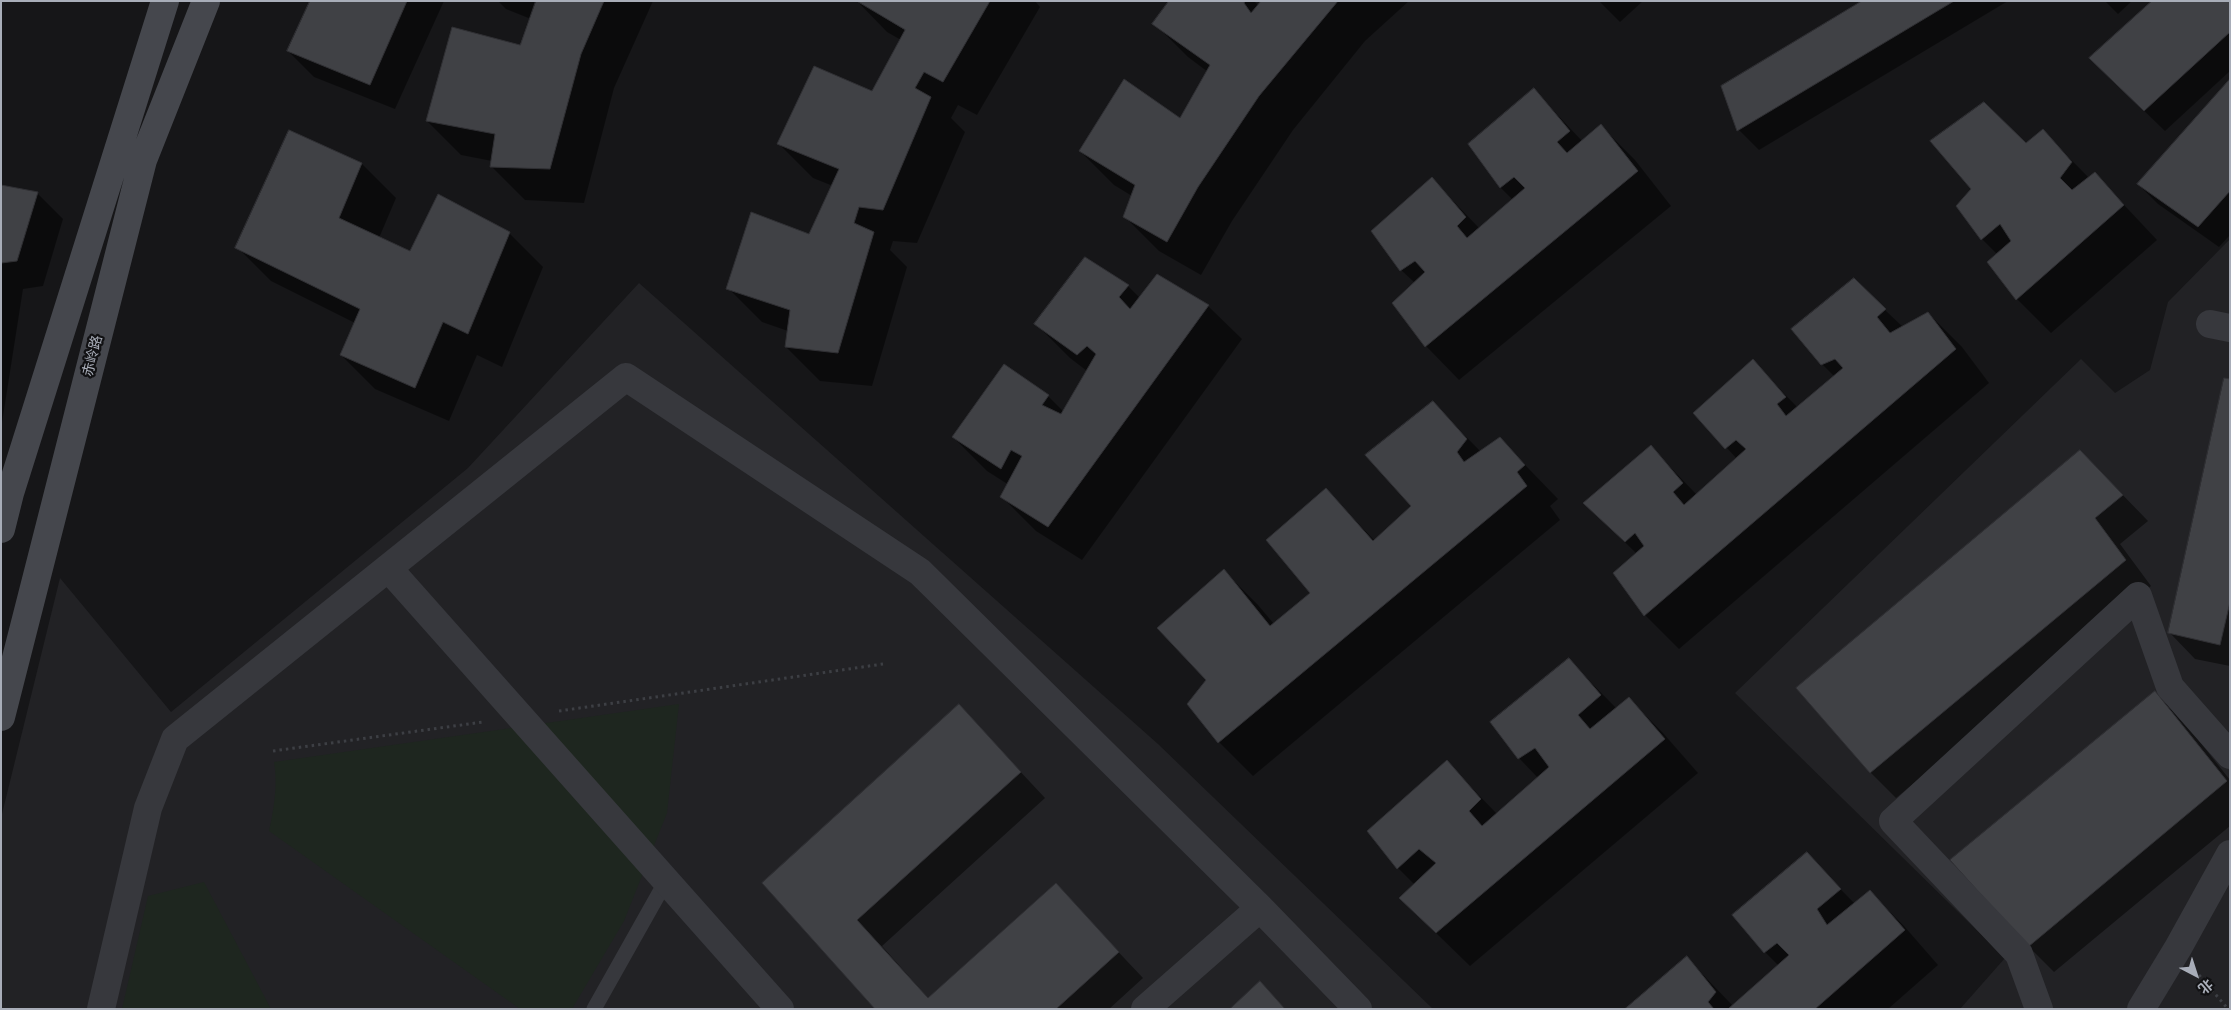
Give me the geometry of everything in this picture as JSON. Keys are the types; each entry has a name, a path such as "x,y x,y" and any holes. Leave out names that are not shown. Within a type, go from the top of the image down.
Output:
{"main road":[{"path":"1,528 13,484 164,1"},
{"name":"赤岭路","path":"1,717 143,160 206,1"}],"street":[{"path":"101,1009 148,808 175,739 626,377 920,572 1260,908 1358,1009"},
{"path":"389,569 780,1009"},
{"path":"2039,1009 2019,954 1893,822 2138,596 2170,687 2230,755"},
{"path":"2141,1009 2178,948 2230,854"},
{"path":"1145,1009 1260,908"}],"lane":[{"path":"594,1009 666,880"}],"path":[{"path":"273,751 883,664"},
{"path":"2178,948 2228,1009"}],"shaded area":[{"path":"2230,239 2230,1009 1960,1009 2005,958 1735,693 2081,359 2115,393 2150,370 2168,302"},
{"path":"639,283 1158,744 1433,1009 1,1009 1,818 60,578 171,712 468,468"},
{"path":"679,704 667,813 624,921 572,1009 520,1009 269,831 275,796 274,762"},
{"path":"204,882 271,1009 122,1009 148,896"}],"building":[{"path":"310,1 407,1 370,85 287,51"},
{"path":"536,1 604,1 581,54 550,169 490,167 495,134 426,121 452,27 520,45"},
{"path":"857,1 990,1 943,82 924,72 915,88 931,97 883,210 859,207 854,223 874,232 838,353 785,347 790,310 726,289 751,212 809,234 839,169 777,144 814,66 872,91 905,30"},
{"path":"1169,1 1245,1 1244,3 1251,13 1261,1 1338,1 1259,96 1198,187 1167,242 1123,217 1135,185 1079,151 1124,79 1180,118 1210,65 1152,24"},
{"path":"1862,1 1954,1 1737,131 1721,86"},
{"path":"2152,1 2230,1 2230,32 2144,111 2089,58"},
{"path":"2230,79 2230,191 2198,227 2137,184"},
{"path":"1534,88 1570,131 1557,142 1567,153 1601,124 1638,171 1425,347 1392,303 1425,272 1415,261 1400,271 1371,231 1432,177 1466,217 1457,226 1467,238 1525,188 1514,177 1500,188 1468,144"},
{"path":"1984,102 2026,143 2043,129 2072,162 2060,178 2072,190 2095,172 2124,205 2016,300 1987,262 2011,241 2000,224 1981,240 1956,206 1971,189 1930,141"},
{"path":"289,130 362,163 339,218 410,251 438,194 510,232 468,334 443,322 415,388 340,355 360,309 235,248"},
{"path":"1,185 38,192 17,261 1,263"},
{"path":"1085,257 1129,285 1119,297 1130,309 1157,274 1209,305 1048,527 1000,497 1022,456 1011,450 1001,469 952,437 1004,364 1049,395 1042,405 1061,414 1096,354 1087,346 1077,355 1034,324"},
{"path":"1854,278 1886,309 1877,317 1890,333 1928,312 1956,349 1644,616 1613,573 1644,546 1635,533 1625,542 1583,503 1651,445 1683,483 1673,492 1684,505 1746,449 1736,440 1725,449 1693,413 1753,359 1786,397 1777,404 1786,416 1843,368 1835,359 1821,365 1791,329"},
{"path":"2224,378 2230,379 2230,602 2220,645 2168,633"},
{"path":"1433,401 1467,439 1457,452 1464,462 1500,437 1525,465 1517,472 1527,486 1218,743 1187,704 1206,680 1157,628 1224,569 1270,626 1310,593 1266,540 1326,488 1373,541 1411,506 1365,455"},
{"path":"2080,450 2123,495 2095,518 2126,560 1870,773 1796,688"},
{"path":"1569,658 1601,695 1578,715 1590,729 1629,697 1665,739 1436,933 1399,898 1436,863 1419,849 1397,869 1367,831 1447,760 1481,799 1469,811 1482,826 1549,767 1535,748 1518,759 1490,722"},
{"path":"2155,691 2227,781 2028,947 1950,860"},
{"path":"959,704 1021,772 857,920 928,998 1056,883 1119,952 1056,1009 875,1009 762,883"},
{"path":"1807,852 1841,889 1817,909 1827,925 1870,890 1905,930 1815,1009 1728,1009 1789,955 1777,943 1764,953 1732,915"},
{"path":"1687,956 1716,992 1708,1002 1714,1009 1625,1009"},
{"path":"1260,981 1285,1009 1230,1009"}]}
